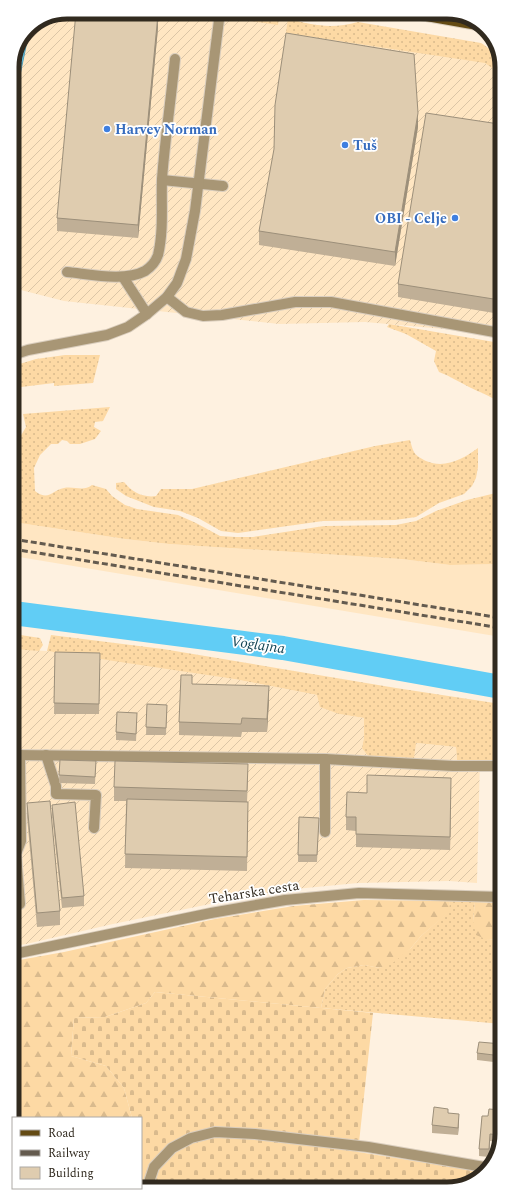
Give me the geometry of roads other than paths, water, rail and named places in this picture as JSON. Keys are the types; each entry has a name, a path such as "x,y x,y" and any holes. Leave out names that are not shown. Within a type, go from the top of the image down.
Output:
{"main road":[{"path":"443,19 467,23"}],"street":[{"path":"19,353 107,335 128,327 147,314 167,296 177,283 186,259 199,184 219,19"},
{"path":"67,272 123,277 135,275 153,264 157,257 161,236 162,180 175,59"},
{"path":"162,180 223,186"},
{"path":"123,277 147,314"},
{"path":"167,296 186,312 203,316 222,315 295,302 331,302 495,332"},
{"path":"19,755 325,759 453,766 495,766"},
{"path":"46,755 56,786 56,794 96,795 94,828"},
{"path":"325,759 325,832"},
{"path":"19,798 21,840 19,846"},
{"path":"19,892 20,904"},
{"name":"Teharska cesta","path":"19,953 211,913 285,900 359,893 495,897"},
{"path":"149,1182 154,1167 172,1148 191,1138 215,1132 255,1134 368,1147 482,1167"}],"water":[{"path":"27,41 19,82 19,63 21,54"}],"waterway":[{"name":"Voglajna","path":"19,614 283,648 495,686"}],"railway":[{"path":"19,540 495,617"},
{"path":"19,550 495,627"}],"place":[{"name":"Harvey Norman","path":"107,129"},
{"name":"Tuš","path":"345,145"},
{"name":"OBI - Celje","path":"455,218"}]}
